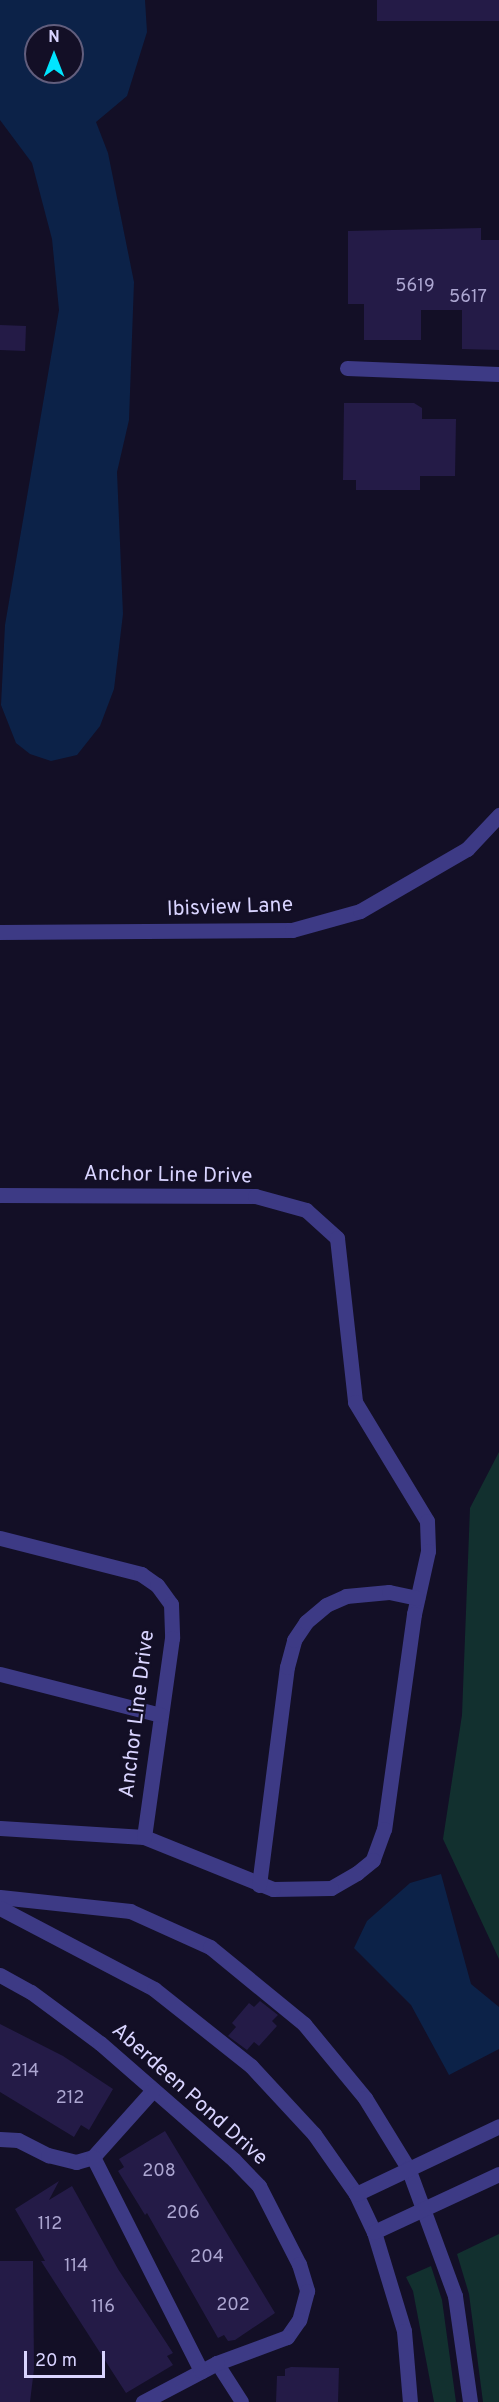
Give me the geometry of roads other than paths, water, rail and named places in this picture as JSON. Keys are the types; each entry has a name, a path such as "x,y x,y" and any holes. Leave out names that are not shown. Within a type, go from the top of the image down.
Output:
{"street":[{"path":"346,368 499,374"},
{"name":"Ibisview Lane","path":"0,932 292,930 360,911 467,849 499,815"},
{"name":"Anchor Line Drive","path":"0,1196 255,1197 306,1210 337,1238 355,1402 427,1521 428,1551 417,1598 384,1829 373,1860 331,1888 302,1891 259,1885 144,1837 0,1828"},
{"name":"Anchor Line Drive","path":"0,1538 141,1574 157,1585 171,1604 172,1638 144,1837"},
{"path":"259,1885 286,1667 294,1640 306,1622 326,1605 346,1596 389,1592 417,1598"},
{"path":"0,1674 161,1715"},
{"path":"0,1897 130,1911 210,1947 304,2024 365,2098 408,2168 426,2209 455,2296 470,2402"},
{"path":"0,1908 154,1989 233,2052 314,2134 356,2194 374,2232 404,2331 410,2402"},
{"name":"Aberdeen Pond Drive","path":"0,1975 63,2014 153,2090 259,2186 277,2215 307,2291 299,2320 286,2337 217,2363 143,2402"},
{"path":"0,2139 18,2140 48,2155 76,2162 93,2157 153,2090"},
{"path":"356,2194 499,2126"},
{"path":"93,2157 201,2371"},
{"path":"374,2232 499,2174"}],"lane":[{"path":"217,2363 242,2402"}],"water":[{"path":"0,0 145,0 147,32 127,96 96,122 108,153 134,282 129,420 117,472 123,614 114,689 100,726 77,755 51,761 30,754 16,743 1,705 5,625 59,310 52,239 32,163 0,120"},
{"path":"441,1874 471,1984 499,2007 499,2049 449,2075 411,2005 354,1948 367,1921 410,1883"}]}
